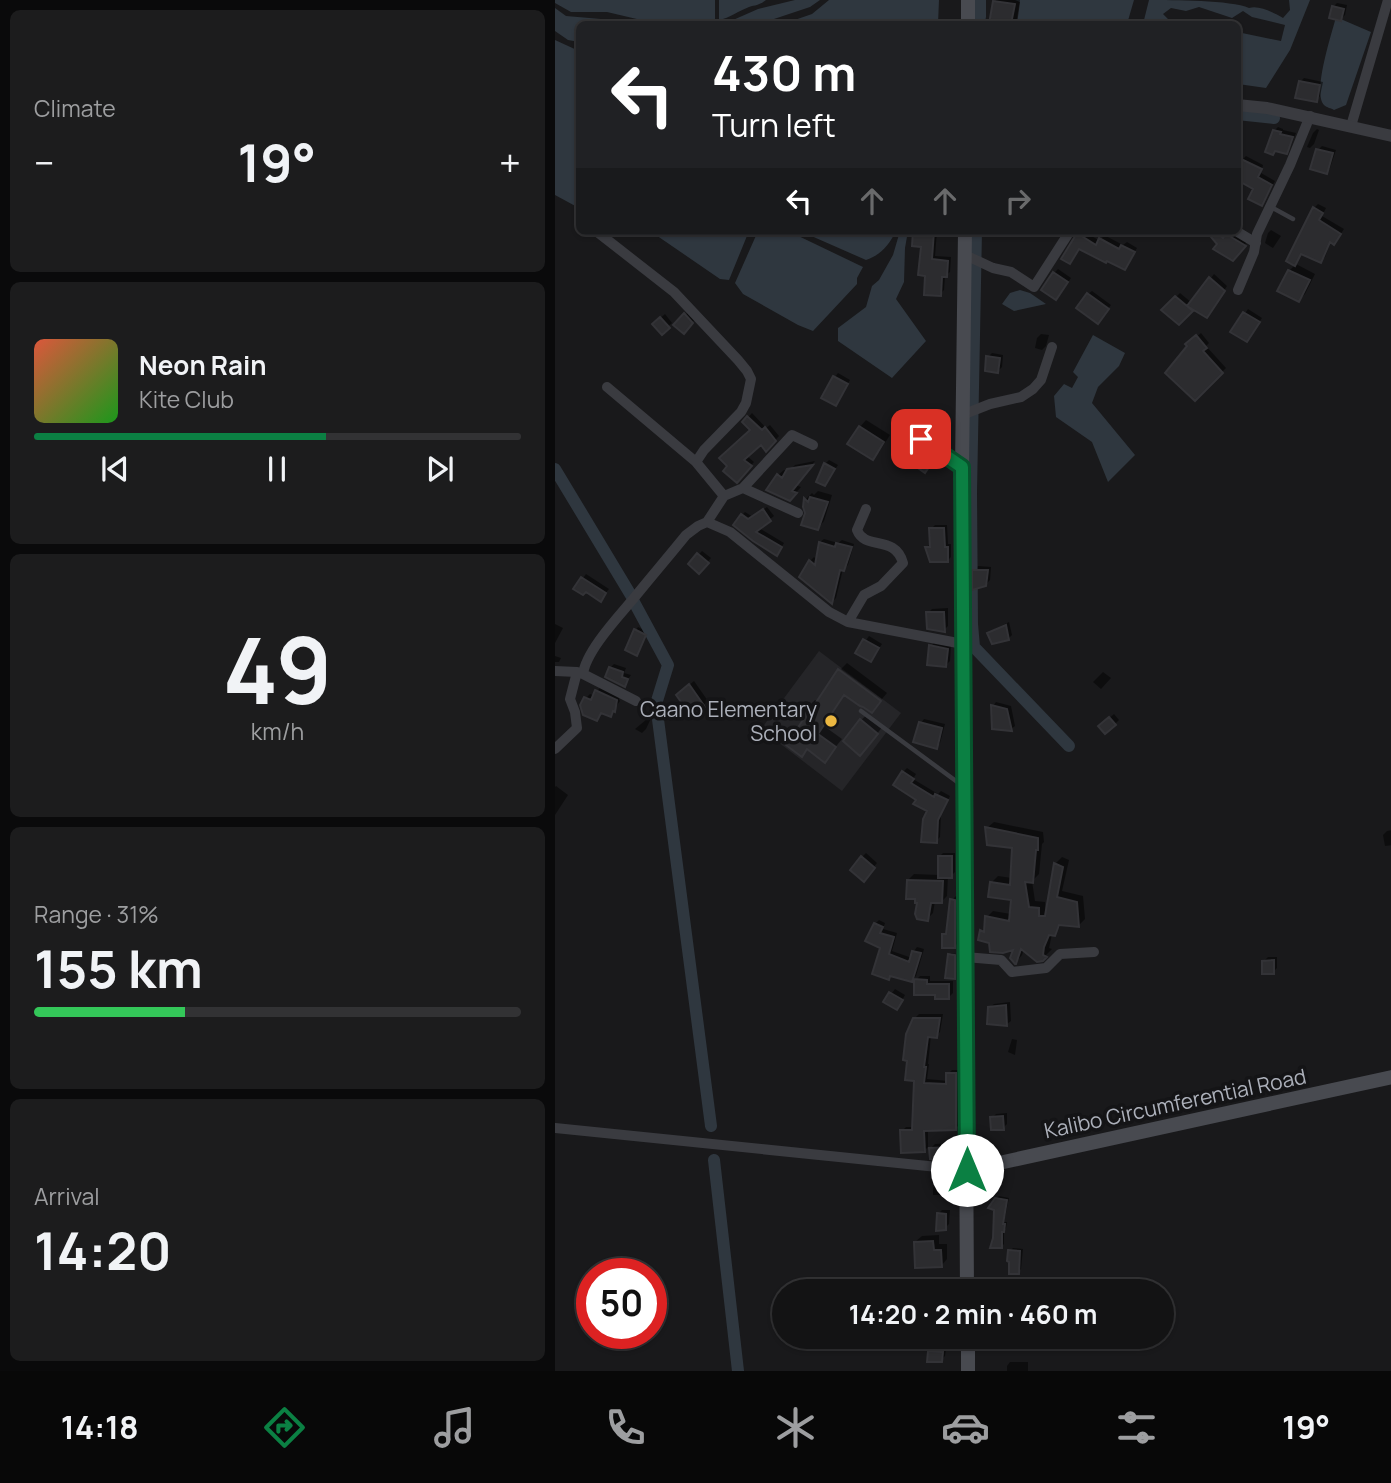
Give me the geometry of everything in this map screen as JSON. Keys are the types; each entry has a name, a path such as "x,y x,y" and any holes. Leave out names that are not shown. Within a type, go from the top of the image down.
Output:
{"main road":[{"path":"968,0 968,21"},
{"path":"965,235 962,467 967,1279"},
{"name":"Kalibo Circumferential Road","path":"967,1170 1391,1077"},
{"path":"968,1349 968,1371"}],"street":[{"path":"1351,126 1388,0"},
{"path":"1241,105 1310,116 1391,136"},
{"path":"1238,290 1254,252 1257,234 1310,116"},
{"path":"1241,234 1256,243"},
{"path":"601,235 674,292 738,360 751,379 746,403 741,412 696,462"},
{"path":"965,256 993,268 1011,272 1034,287 1067,235"},
{"path":"962,415 990,404 1021,397 1033,389 1041,380 1052,347"},
{"path":"607,387 696,462 724,496"},
{"path":"555,749 577,728 570,699 591,653 686,535 707,522 724,496 743,488 792,435 813,445"},
{"path":"921,439 962,467"},
{"path":"743,488 798,513"},
{"path":"848,622 864,595 881,586 903,564 901,555 893,547 859,535 857,530 866,509"},
{"path":"707,522 730,532 829,612 848,622 963,644"},
{"path":"555,671 580,673 636,701"},
{"path":"965,957 1001,960 1012,972 1046,968 1060,954 1094,952"},
{"path":"555,1128 967,1170"}],"lane":[{"path":"1270,207 1293,219"},
{"path":"861,711 964,787"}],"shaded area":[{"path":"555,0 715,0 715,21 645,21 607,12 571,12 555,3"},
{"path":"719,0 766,0 719,20"},
{"path":"795,0 820,0 810,7 768,21 731,21 758,9"},
{"path":"829,0 939,0 938,21 792,21 812,14"},
{"path":"1015,0 1134,0 1128,21 1017,21 1020,2"},
{"path":"1149,0 1229,3 1262,9 1283,18 1290,10 1289,0 1310,0 1290,50 1266,88 1241,84 1241,32 1281,41 1285,25 1252,17 1243,11 1232,18 1199,7 1186,11 1171,8 1163,14 1170,21 1144,21"},
{"path":"555,8 566,16 607,21 576,21 576,41 568,40 555,31"},
{"path":"1336,17 1371,32 1346,105 1334,110 1324,105 1320,88"},
{"path":"555,40 576,50 576,206 555,195"},
{"path":"656,235 747,235 729,280 720,279"},
{"path":"756,235 796,235 863,267 857,284 813,331 743,294 735,283"},
{"path":"809,235 894,235 884,249 866,260"},
{"path":"899,235 907,235 904,282 896,299 926,341 892,378 838,341 838,328 866,307 872,286 879,280 893,255"},
{"path":"1020,290 1046,304 1014,311 1002,304 1010,293"},
{"path":"1093,335 1125,353 1119,366 1098,387 1092,403 1135,455 1108,482 1092,442 1056,417 1054,396 1064,384 1072,388 1078,377 1073,372"},
{"name":"Caano Elementary School","path":"819,651 901,713 842,791 761,729"}],"building":[{"path":"993,1 1015,4 1012,21 990,21"},
{"path":"1332,6 1344,9 1341,21 1329,18"},
{"path":"1299,81 1320,85 1317,102 1295,98"},
{"path":"1273,130 1293,137 1287,154 1275,151 1273,155 1265,152"},
{"path":"1316,149 1333,153 1327,174 1310,169"},
{"path":"1241,159 1262,169 1258,177 1272,185 1262,206 1248,199 1253,189 1241,182"},
{"path":"1313,207 1323,213 1319,220 1341,234 1334,245 1330,242 1321,263 1301,254 1295,266 1286,261"},
{"path":"913,235 934,235 932,259 948,261 947,277 942,277 941,296 924,295 925,276 918,275 921,247 912,246"},
{"path":"1076,235 1096,245 1099,238 1119,249 1121,245 1135,252 1125,270 1079,249 1070,264 1061,259"},
{"path":"1209,235 1220,235 1223,238 1228,235 1246,246 1233,261 1213,249 1217,244"},
{"path":"1288,270 1310,280 1299,302 1277,291"},
{"path":"1053,272 1068,282 1056,300 1041,290"},
{"path":"1209,277 1225,291 1207,318 1187,306"},
{"path":"1087,293 1109,309 1098,324 1076,308"},
{"path":"1175,296 1193,311 1179,325 1161,310"},
{"path":"1243,312 1260,322 1247,342 1230,332"},
{"path":"684,313 693,323 684,334 673,325"},
{"path":"660,317 670,328 662,335 652,324"},
{"path":"1196,335 1207,348 1203,351 1223,373 1195,401 1165,373 1187,346 1185,344"},
{"path":"986,356 1000,358 998,373 985,371"},
{"path":"833,376 848,384 836,406 821,398"},
{"path":"747,416 762,430 765,427 776,441 766,452 761,445 744,460 752,466 737,483 723,471 727,466 719,458 750,430 742,422"},
{"path":"859,426 884,442 873,460 847,444"},
{"path":"918,446 935,458 925,473 908,461"},
{"path":"824,463 835,469 825,486 816,482"},
{"path":"813,465 792,491 797,493 790,501 766,490 777,474 782,478 787,469"},
{"path":"810,497 828,502 818,530 801,525 805,513 804,498 808,502"},
{"path":"763,509 771,521 756,532 782,547 777,556 733,525 741,514 748,519"},
{"path":"929,528 944,528 948,562 930,562 925,547 930,547"},
{"path":"819,542 835,547 836,543 852,547 844,571 840,570 832,604 799,577 809,560 815,565"},
{"path":"697,553 709,563 699,574 688,564"},
{"path":"972,570 988,570 986,586 972,590"},
{"path":"581,577 606,593 601,602 586,592 583,595 573,589"},
{"path":"926,612 944,612 945,632 927,629"},
{"path":"1006,625 1009,640 992,644 987,633"},
{"path":"634,629 646,635 637,656 625,650"},
{"path":"863,639 879,648 871,662 855,653"},
{"path":"929,645 948,649 946,667 927,665"},
{"path":"609,667 623,672 622,677 628,679 625,687 605,677"},
{"path":"838,669 881,701 872,713 844,695 818,734 836,747 825,763 807,749 802,757 786,745 803,720 799,717 806,706 811,710"},
{"path":"689,684 705,707 692,717 676,695"},
{"path":"595,690 617,700 615,712 613,711 611,717 601,713 597,721 583,715 580,705 584,697 591,700"},
{"path":"991,705 1007,709 1012,731 992,729"},
{"path":"1109,717 1116,725 1105,734 1098,726"},
{"path":"860,719 878,734 860,756 843,741"},
{"path":"919,722 942,728 937,749 913,742"},
{"path":"902,771 914,779 911,783 934,797 935,794 948,800 938,820 937,843 921,842 923,819 927,811 913,804 916,800 893,785"},
{"path":"985,827 1038,838 1033,883 1025,882 1029,907 1039,908 1039,916 1045,916 1054,863 1063,867 1057,897 1077,902 1079,927 1059,925 1055,936 1049,935 1043,955 1047,957 1043,961 1037,962 1021,949 1015,964 1010,958 1013,950 1003,953 990,952 989,943 978,940 980,930 984,932 985,916 1009,921 1011,900 988,897 990,882 1010,885 1012,848 987,845"},
{"path":"861,856 875,868 864,882 850,870"},
{"path":"938,856 952,856 952,878 938,878"},
{"path":"907,880 943,881 942,903 931,903 928,921 917,919 915,899 906,899"},
{"path":"950,899 955,900 955,948 942,948 942,934 946,934"},
{"path":"874,923 883,927 880,933 894,937 889,954 909,962 912,951 921,953 912,982 890,976 889,980 872,974 880,948 865,941"},
{"path":"948,954 955,955 955,979 945,978"},
{"path":"1274,960 1274,974 1262,974 1262,961"},
{"path":"914,979 927,980 927,984 949,984 949,999 935,999 935,995 914,995"},
{"path":"889,992 903,1000 897,1010 883,1002"},
{"path":"1006,1005 1007,1026 987,1024 988,1007"},
{"path":"913,1018 940,1018 937,1038 928,1037 924,1083 946,1084 946,1073 956,1073 956,1130 924,1131 925,1152 901,1153 900,1130 912,1130 914,1081 905,1080 907,1061 903,1060 906,1034"},
{"path":"1003,1116 1004,1130 991,1130 990,1117"},
{"path":"953,1147 953,1161 930,1159 929,1148"},
{"path":"995,1198 1007,1200 1002,1248 990,1248 994,1210 988,1208"},
{"path":"937,1213 946,1214 946,1230 936,1231"},
{"path":"933,1241 934,1250 941,1250 942,1267 915,1268 914,1242"},
{"path":"1008,1250 1020,1251 1019,1274 1009,1274"},
{"path":"928,1351 943,1352 942,1362 927,1362"}],"waterway":[{"path":"980,0 980,17"},
{"path":"1241,114 1274,118"},
{"path":"976,235 971,492 974,647 1069,746"},
{"path":"555,469 632,597"},
{"path":"634,602 668,665 656,704 711,1126"},
{"path":"714,1160 738,1371"}],"place":[{"name":"Caano Elementary School","path":"831,721"}],"route":[{"path":"921,439 962,467 967,1170"}]}
